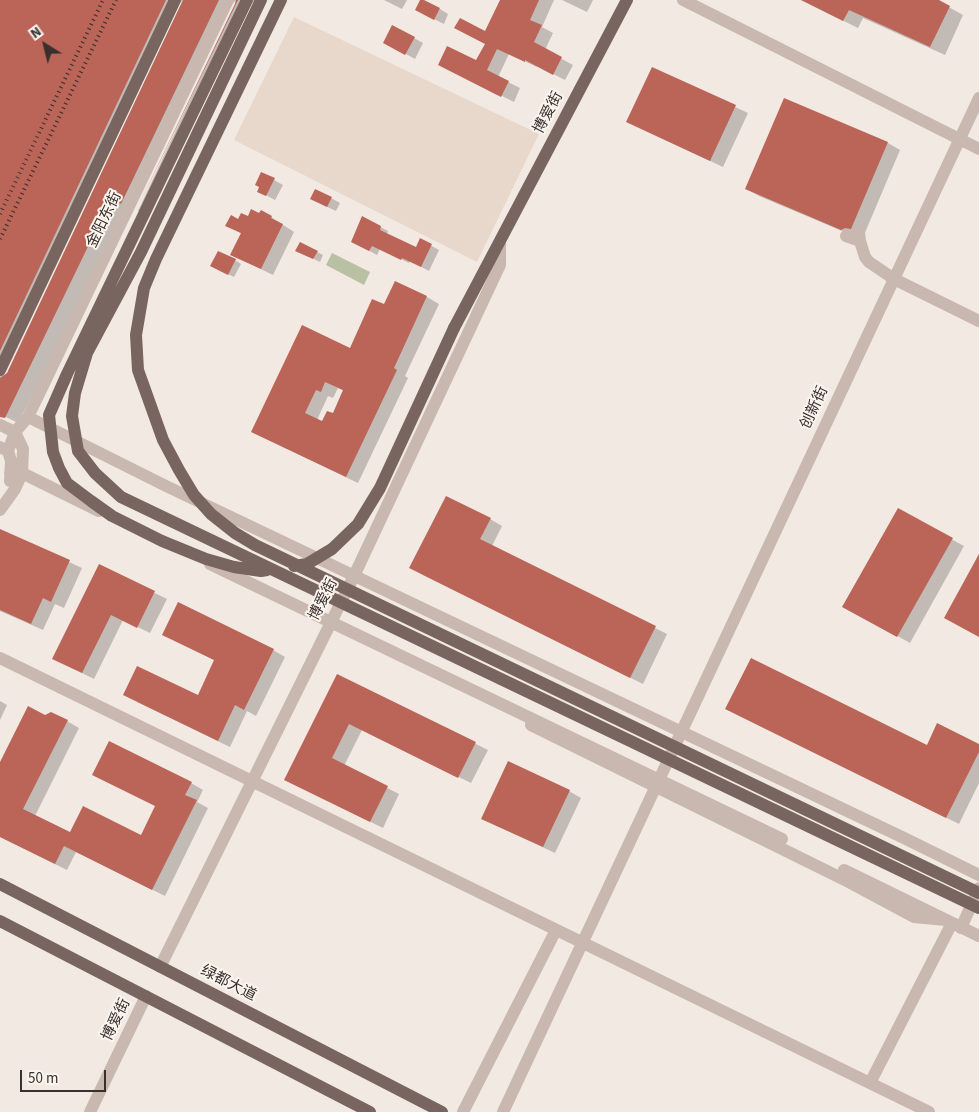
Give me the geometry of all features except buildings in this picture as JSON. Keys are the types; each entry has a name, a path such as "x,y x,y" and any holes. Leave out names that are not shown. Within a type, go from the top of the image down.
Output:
{"main road":[{"path":"0,370 175,0"},
{"name":"博爱街","path":"247,0 71,365 50,415 53,452 67,483 112,516 162,541 206,559 234,567 261,571 307,564 332,549 358,524 380,488 454,328 627,0"},
{"path":"260,0 142,252 86,353 75,393 72,416 78,451 95,473 121,497 413,639 979,908"},
{"path":"281,0 156,259 144,288 136,335 138,370 163,440 194,496 211,514 235,533 255,545 979,893"},
{"name":"绿都大道","path":"0,884 442,1112"},
{"path":"0,921 370,1112"}],"street":[{"name":"金阳东街","path":"4,449 28,417 228,0"},
{"path":"683,0 979,149"},
{"path":"743,30 756,25"},
{"name":"创新街","path":"503,1112 959,139 974,116 979,98"},
{"path":"846,236 859,237 865,257 869,262 894,279 979,321"},
{"name":"博爱街","path":"160,967 354,576 500,265 500,242"},
{"path":"28,417 166,486 979,875"},
{"path":"0,425 15,432 23,449 16,473 10,482 0,509"},
{"path":"4,449 12,460 16,473 656,786 842,878 914,917 953,924"},
{"path":"162,541 782,839 979,936"},
{"path":"0,658 929,1112"},
{"path":"870,1083 953,924 979,888"},
{"path":"463,1112 556,930"},
{"name":"博爱街","path":"90,1112 146,996"}],"green space":[{"path":"332,253 370,272 364,285 326,265"}],"shaded area":[{"path":"294,17 539,134 477,262 234,140"}],"railway":[{"path":"0,214 103,0"},
{"path":"0,239 116,0"}]}
